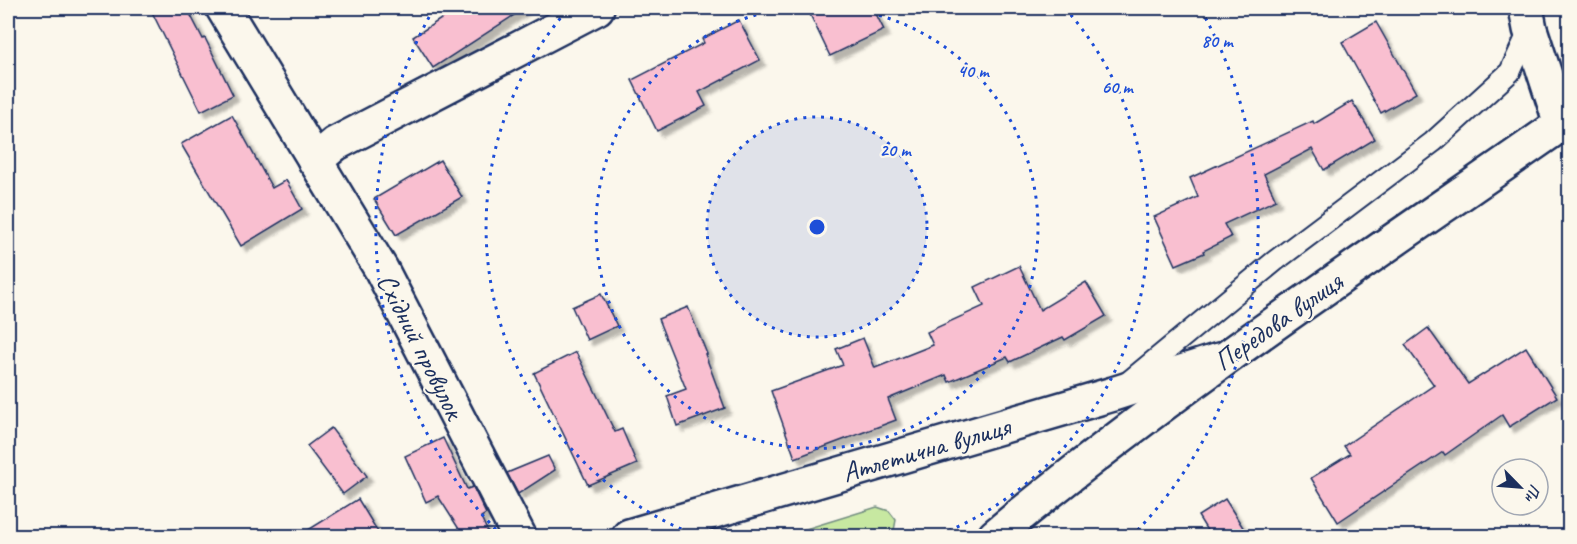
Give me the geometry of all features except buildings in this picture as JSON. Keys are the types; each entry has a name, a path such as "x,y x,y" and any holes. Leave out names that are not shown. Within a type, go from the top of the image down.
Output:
{"street":[{"name":"Східний провулок","path":"224,8 381,269 519,537"},
{"path":"315,161 335,144 597,8"},
{"path":"1528,18 1565,121"},
{"name":"Передова вулиця","path":"995,537 1059,483 1223,359 1565,121"},
{"name":"Атлетична вулиця","path":"629,537 1113,394 1223,359"}],"lane":[{"path":"1113,394 1275,261 1433,142 1510,72 1528,18"}],"green space":[{"path":"877,507 889,511 896,520 893,536 783,536"}]}
